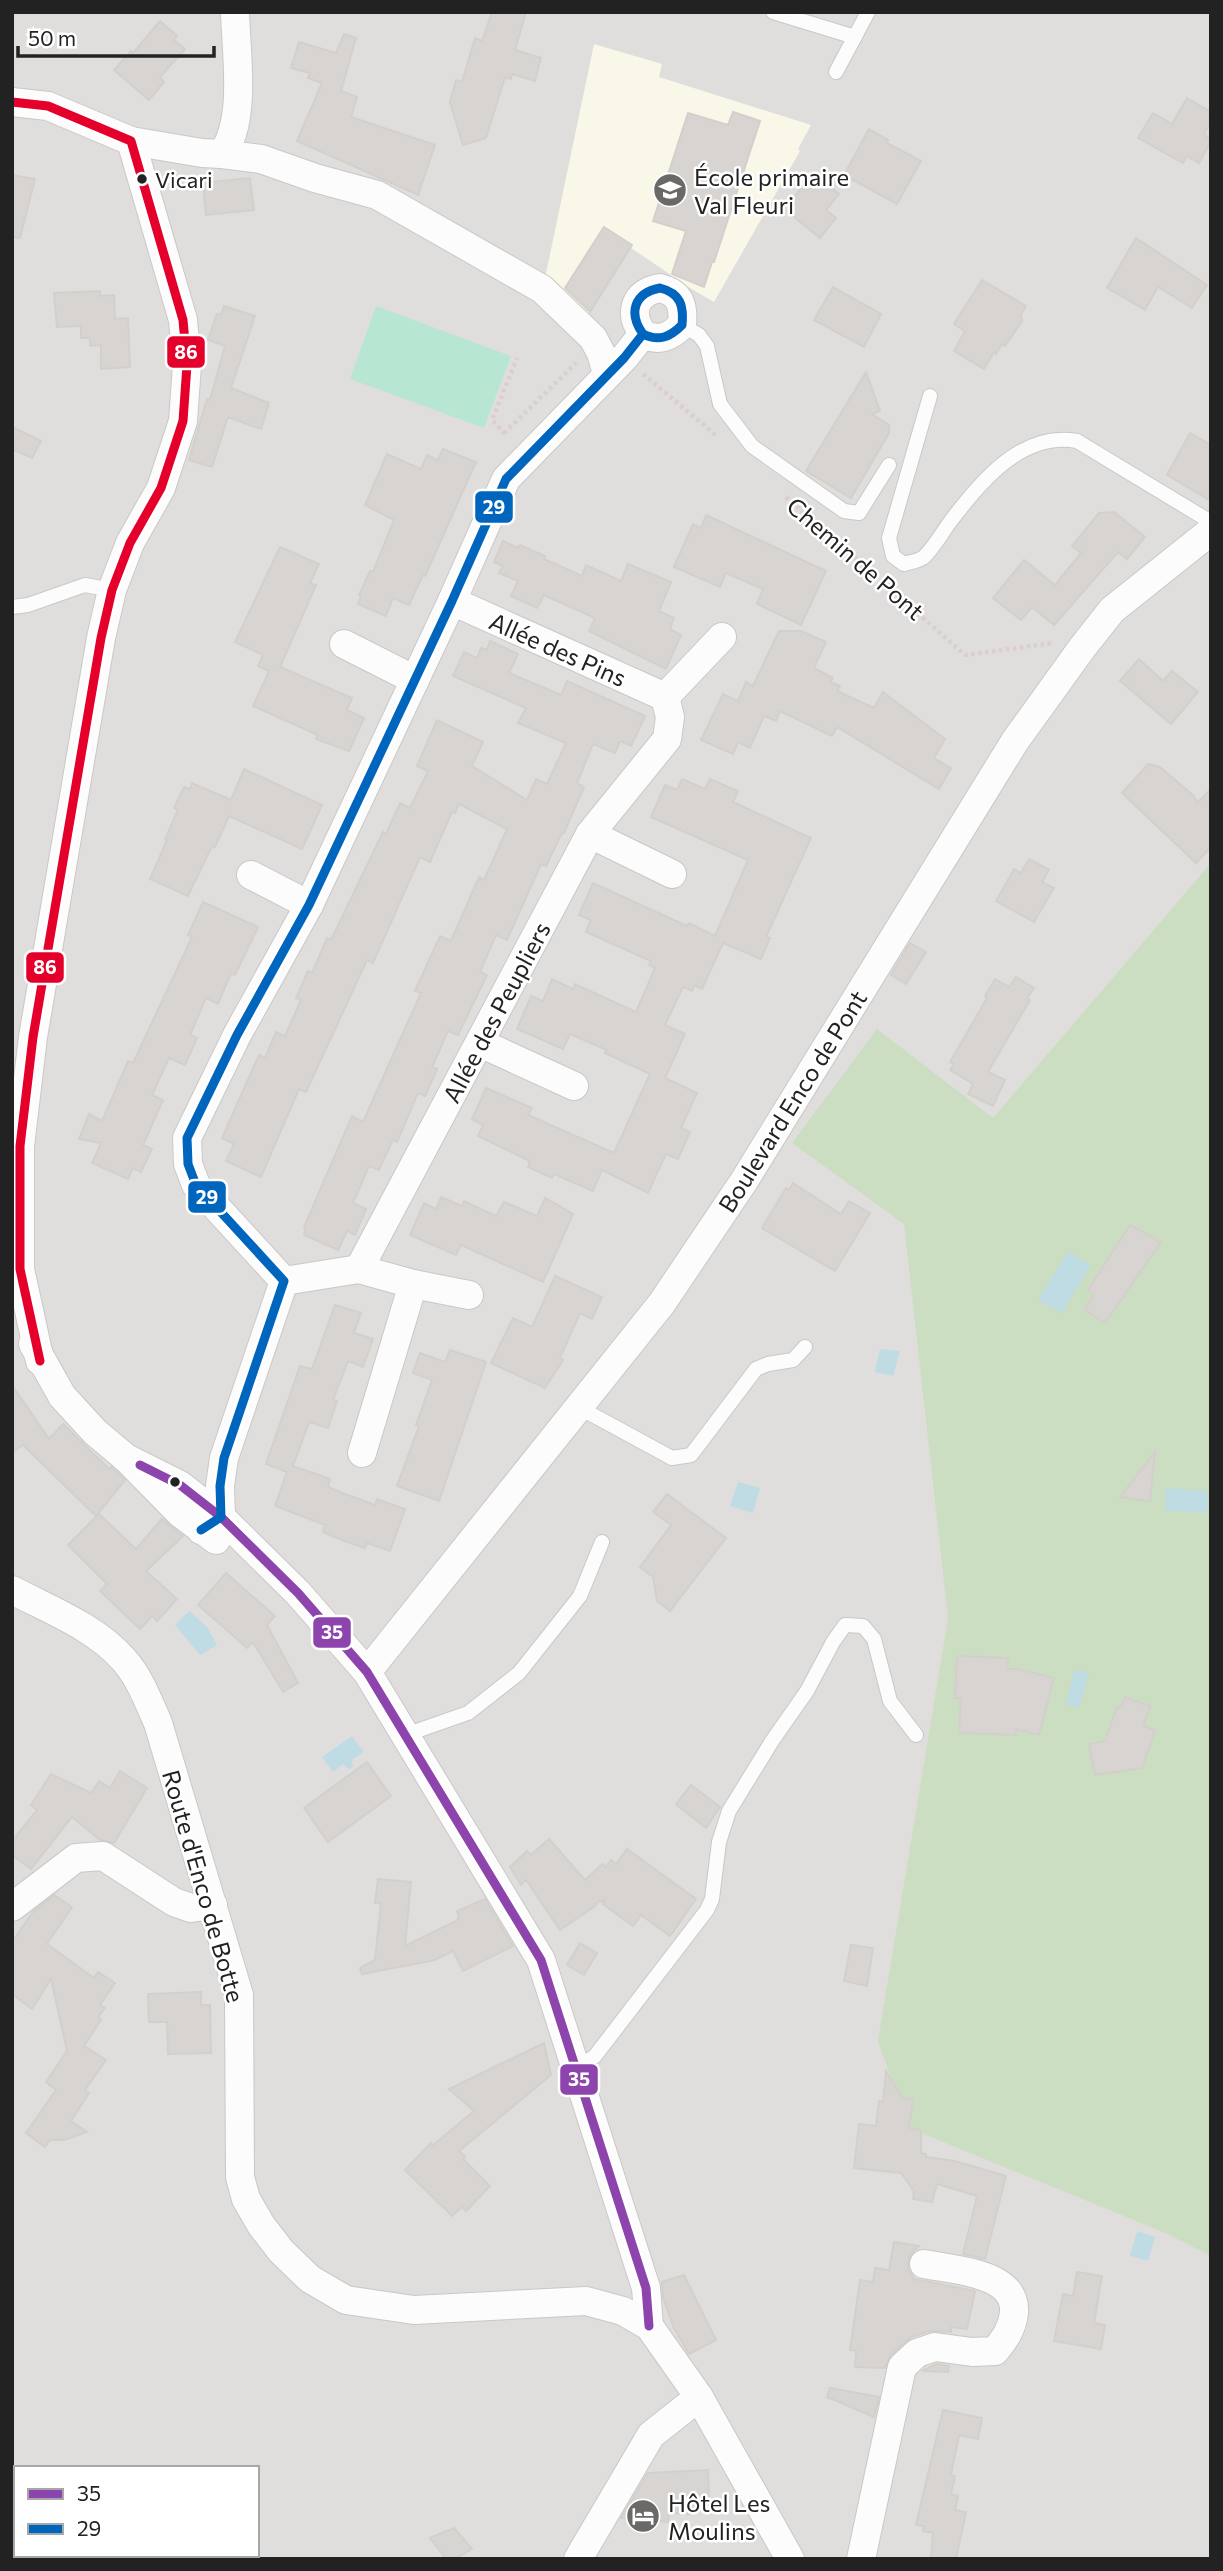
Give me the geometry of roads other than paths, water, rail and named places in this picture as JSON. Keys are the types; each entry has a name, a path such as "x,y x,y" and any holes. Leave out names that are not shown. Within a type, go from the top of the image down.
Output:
{"street":[{"path":"222,154 234,132 238,111 235,12"},
{"path":"12,102 48,106 131,141 202,153 261,159 315,178 377,195 542,289 593,338 607,374"},
{"path":"40,1361 20,1269 16,1236 16,1159 33,1037 99,651 112,590 130,543 161,488 183,421 187,365 183,320 131,141"},
{"path":"660,288 678,296 682,304 682,325 673,334 662,338 642,334 636,326 634,305 640,296 649,290 660,288"},
{"path":"284,1281 196,1185 188,1164 187,1138 237,1035 309,905 452,601 506,479 624,358 642,334"},
{"name":"Boulevard Enco de Pont","path":"367,1672 662,1303 744,1181 1008,753 1082,648 1112,610 1211,531"},
{"name":"Allée des Pins","path":"452,601 665,696"},
{"path":"665,696 722,637"},
{"path":"344,645 415,680"},
{"name":"Allée des Peupliers","path":"359,1269 590,834 667,739 670,717 665,696"},
{"path":"590,834 672,874"},
{"path":"251,875 309,905"},
{"path":"12,1093 33,1037"},
{"path":"480,1043 574,1086"},
{"path":"284,1281 359,1269 413,1284 469,1295"},
{"path":"201,1520 220,1486 224,1458 284,1281"},
{"path":"362,1453 413,1284"},
{"path":"12,1297 40,1361 62,1396 95,1432 201,1520 298,1593 367,1672 541,1960 578,2068 646,2288 649,2326"},
{"path":"126,1458 180,1485 201,1520"},
{"path":"180,1485 203,1475 224,1458"},
{"path":"180,1485 201,1520"},
{"name":"Route d'Enco de Botte","path":"12,1590 91,1632 124,1660 143,1689 158,1723 239,1995 240,2177 246,2199 281,2251 310,2279 346,2300 414,2310 586,2301 624,2311 649,2326 699,2397 790,2559"},
{"path":"12,1907 76,1858 103,1856 174,1902 191,1908 213,1905"},
{"path":"861,2559 902,2367 916,2353 934,2347 972,2352 995,2351 1007,2337 1013,2319 1014,2304 1007,2289 990,2277 924,2264"},
{"path":"578,2559 651,2435 699,2397"}],"lane":[{"path":"773,12 855,37"},
{"path":"836,72 868,12"},
{"path":"682,325 699,335 707,346 720,404 752,446 844,511 859,513 889,465"},
{"path":"930,396 889,538 893,556 904,564 923,559 974,491 999,468 1020,452 1064,439 1077,441 1211,522"},
{"path":"12,607 28,606 85,585 112,590"},
{"path":"578,1406 672,1458 691,1455 756,1370 768,1364 793,1360 805,1347"},
{"path":"405,1735 468,1713 519,1673 580,1597 601,1542"},
{"path":"578,2068 595,2056 707,1910 712,1899 719,1842 729,1811 807,1691 845,1625 863,1626 874,1639 890,1702 916,1735"}],"water":[{"path":"1068,1252 1091,1265 1062,1313 1038,1300"},
{"path":"880,1349 900,1351 893,1376 875,1372"},
{"path":"738,1482 760,1488 753,1513 730,1506"},
{"path":"1166,1488 1208,1491 1207,1512 1165,1511"},
{"path":"189,1611 207,1627 217,1645 200,1655 175,1625"},
{"path":"1075,1669 1089,1673 1079,1708 1066,1704"},
{"path":"352,1736 364,1752 352,1760 353,1767 349,1769 343,1764 333,1772 322,1757"},
{"path":"1137,2231 1155,2237 1148,2261 1130,2256"}],"place":[{"name":"Vicari","path":"142,179"},
{"name":"École primaire Val Fleuri","path":"670,190"},
{"name":"Hôtel Les Moulins","path":"643,2516"}]}
